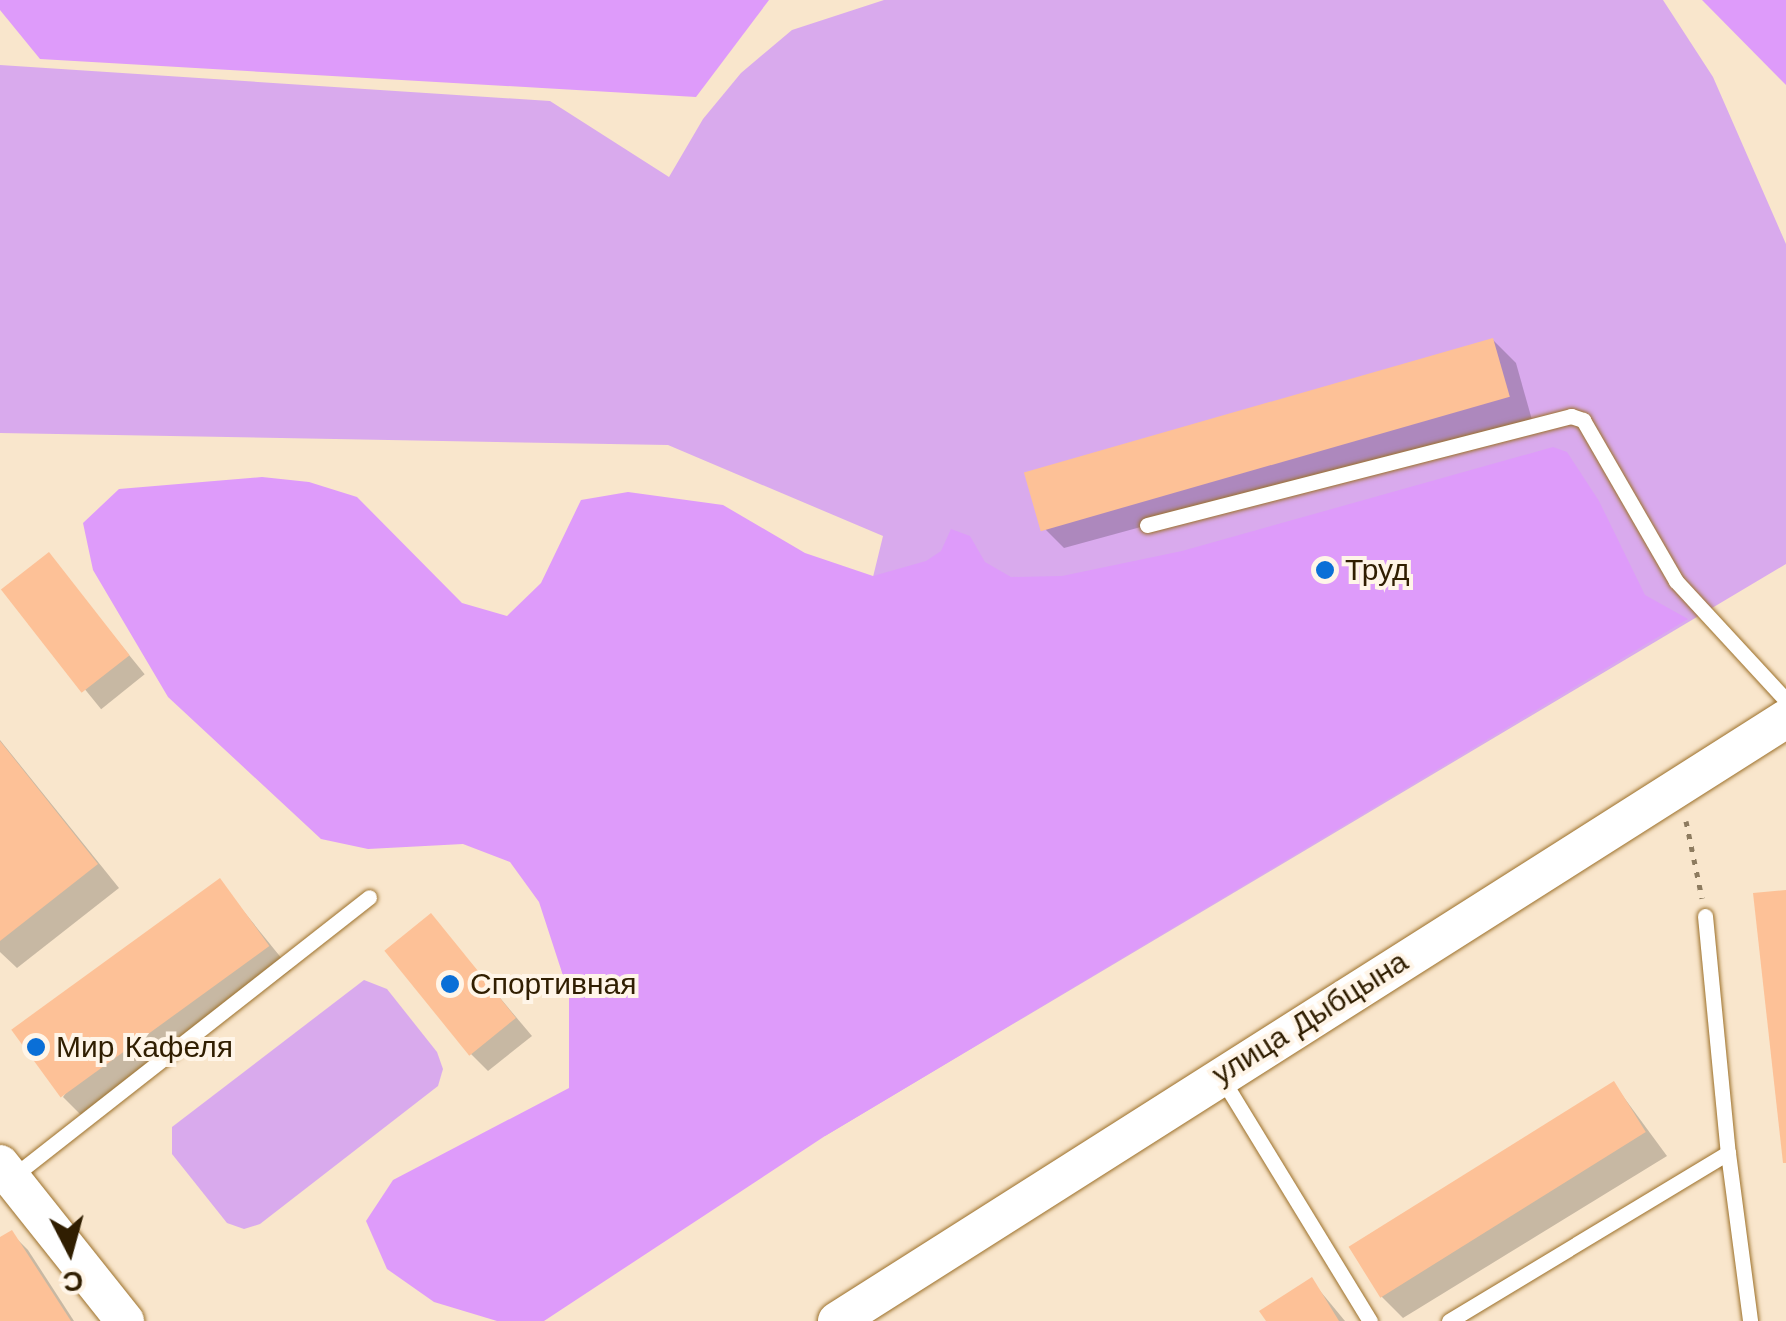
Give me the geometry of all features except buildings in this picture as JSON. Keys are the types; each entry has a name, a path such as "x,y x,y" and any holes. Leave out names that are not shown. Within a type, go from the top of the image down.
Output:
{"street":[{"name":"улица Дыбцына","path":"837,1321 1220,1074 1786,719"},
{"path":"6,1171 125,1321"}],"lane":[{"path":"1147,525 1571,416 1583,420 1676,580 1786,700"},
{"path":"6,1171 369,897"},
{"path":"1706,916 1728,1152 1750,1321"},
{"path":"1220,1074 1370,1321"},
{"path":"1449,1321 1728,1152"}],"path":[{"path":"1679,784 1706,916"}],"shaded area":[{"path":"0,0 769,0 696,97 40,59 0,10"},
{"name":"Труд","path":"884,0 1663,0 1713,77 1786,244 1786,564 825,1136 873,577 883,536 668,445 0,433 0,65 550,101 669,177 703,119 741,73 792,30"},
{"path":"1702,0 1786,0 1786,85"},
{"path":"1553,447 1567,452 1599,501 1645,595 1688,619 825,1136 544,1321 497,1321 434,1302 387,1269 366,1221 393,1180 569,1088 569,994 539,902 510,862 463,844 368,849 321,839 168,697 93,570 83,523 119,489 262,477 309,482 357,497 462,603 507,616 541,583 581,500 628,492 723,505 805,553 873,576 926,561 941,551 951,529 970,536 985,562 1011,577 1062,576 1182,551"},
{"path":"364,980 387,989 437,1052 443,1069 438,1086 260,1224 244,1229 227,1223 172,1154 172,1127"}],"place":[{"name":"Труд","path":"1325,570"},
{"name":"Спортивная","path":"450,984"},
{"name":"Мир Кафеля","path":"36,1047"}]}
